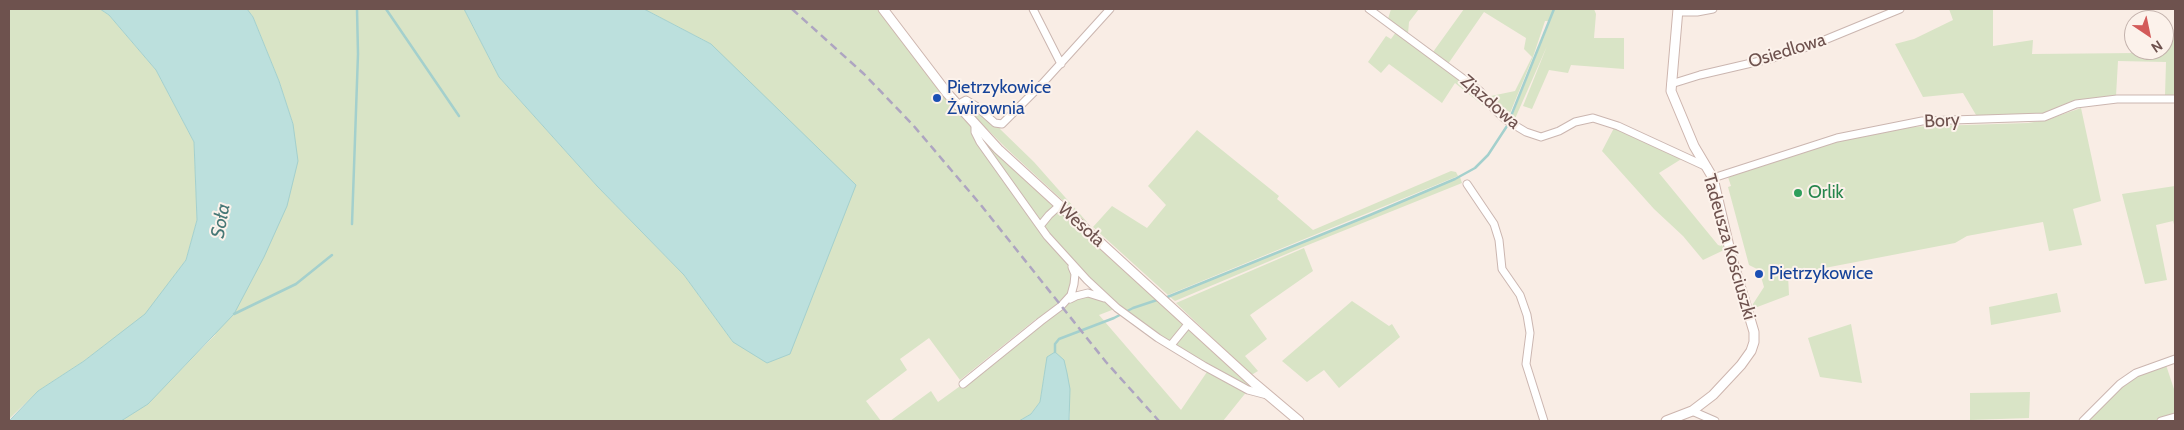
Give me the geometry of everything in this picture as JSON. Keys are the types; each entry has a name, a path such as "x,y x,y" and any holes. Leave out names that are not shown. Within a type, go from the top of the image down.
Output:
{"main road":[{"name":"Wesoła","path":"883,9 975,125 1267,395 1299,421"},
{"name":"Tadeusza Kościuszki","path":"1666,421 1692,410 1713,395 1741,365 1751,351 1754,342 1754,332 1731,255 1713,178 1694,146 1671,91 1678,10"}],"street":[{"path":"1033,9 1061,64"},
{"path":"958,105 966,100 976,106 995,123 1002,124 1061,64 1110,9"},
{"name":"Zjazdowa","path":"1369,9 1480,91 1506,120 1526,132 1541,137 1559,131 1575,122 1593,118 1618,126 1707,167"},
{"path":"1678,10 1696,12 1713,9"},
{"name":"Osiedlowa","path":"1672,84 1700,74 1773,58 1810,46 1900,9"},
{"name":"Bory","path":"1713,178 1837,138 1922,121 2044,117 2076,104 2117,99 2175,99"},
{"path":"975,125 975,132 980,142 1040,226 1070,262 1117,308 1171,345 1248,390 1267,395"},
{"path":"1467,184 1494,224 1499,240 1502,268 1520,295 1527,315 1530,333 1526,364 1544,421"},
{"path":"1040,226 1060,205"},
{"path":"1065,302 1071,295 1076,274 1070,262"},
{"path":"963,384 1065,302 1076,296 1088,293 1110,301"},
{"path":"1171,345 1189,323"},
{"path":"2084,421 2120,384 2136,373 2175,359"},
{"path":"1692,410 1715,421"},
{"path":"2161,421 2175,417"}],"green space":[{"path":"9,9 100,9 109,15 156,70 194,142 197,220 186,260 145,315 84,361 38,391 9,419"},
{"path":"247,9 464,9 499,77 597,186 684,275 733,342 711,44 644,9 884,9 957,105 1267,395 1218,373 1248,390 1223,421 1069,421 1070,412 1045,371 1040,402 1031,414 1019,421 890,421 931,391 938,402 963,384 1040,320 1036,319 960,380 929,338 900,359 907,370 866,401 881,421 121,421 148,403 215,335 293,124 279,81 253,17","holes":["1075,274 1087,280 1098,295 1071,295","1117,308 1209,369 1181,410 1099,315"]},
{"path":"1391,9 1419,9 1409,22 1408,34 1388,19"},
{"path":"1464,9 1594,9 1596,14 1594,38 1624,38 1624,69 1571,65 1568,73 1549,70 1532,109 1523,106 1547,46 1514,121 1511,119 1549,21 1545,21 1533,57 1508,118 1492,101 1491,96 1515,91 1532,57 1524,49 1526,38 1484,12 1448,64 1433,52"},
{"path":"1949,9 1993,9 1993,46 2033,40 2032,54 2124,53 2124,60 2174,60 2175,33 2175,96 2165,96 2166,62 2118,61 2116,96 2083,100 2038,115 2017,117 1976,115 1963,93 1923,97 1895,44 1914,39 1953,20"},
{"path":"1396,32 1479,92 1488,104 1485,107 1455,83 1442,103 1389,64 1381,73 1368,62 1386,36 1391,39"},
{"path":"968,103 1002,126 1000,129 1034,162 1087,222 1006,148 965,107"},
{"path":"2081,108 2101,201 2073,209 2082,245 2049,251 2043,222 1967,236 1955,243 1788,275 1789,295 1752,309 1753,304 1764,287 1759,270 1749,265 1728,187 1731,186 1728,177 1839,141 1904,127 2028,123 2046,120"},
{"path":"1614,128 1683,158 1659,173 1718,245 1721,246 1722,244 1724,250 1703,260 1683,236 1654,209 1602,151"},
{"path":"1197,130 1279,196 1277,199 1313,230 1451,171 1456,172 1458,176 1168,295 1093,227 1112,206 1147,228 1166,205 1148,186"},
{"path":"1460,177 1462,183 1175,301 1170,297"},
{"path":"2175,186 2175,228 2173,221 2156,225 2167,280 2145,284 2122,194"},
{"path":"1304,248 1313,271 1250,315 1267,339 1245,356 1258,371 1253,374 1250,374 1176,303"},
{"path":"2057,293 2061,312 1991,325 1989,307"},
{"path":"1352,301 1389,326 1392,324 1400,337 1339,388 1324,370 1307,382 1282,361"},
{"path":"1851,324 1862,383 1820,377 1808,338"},
{"path":"2166,365 2175,392 2175,415 2153,421 2086,421 2120,386 2136,377"},
{"path":"2030,392 2029,418 1970,420 1970,393"}],"water":[{"name":"Soła","path":"100,9 247,9 253,17 279,81 293,124 298,161 287,206 264,257 234,314 148,404 121,421 9,421 38,391 84,361 145,314 186,260 197,220 194,142 156,70 109,15"},
{"path":"464,9 644,9 711,44 856,185 790,354 767,363 733,342 684,275 597,186 499,77"},
{"path":"1055,352 1064,360 1067,373 1070,389 1069,421 1019,421 1031,414 1040,402 1047,357"}],"waterway":[{"path":"352,224 358,54 357,9"},
{"path":"386,9 459,116"},
{"path":"1165,298 1370,215 1455,179 1475,168 1488,155 1507,126 1554,9"},
{"path":"234,314 296,284 332,255"},
{"path":"1055,352 1055,344 1059,339 1114,318 1133,308 1160,299"}],"railway":[{"path":"792,9 864,74 913,125 980,204 1106,362 1159,421"}],"place":[{"name":"Pietrzykowice Żwirownia","path":"937,98"},
{"name":"Orlik","path":"1798,193"},
{"name":"Pietrzykowice","path":"1759,274"}]}
